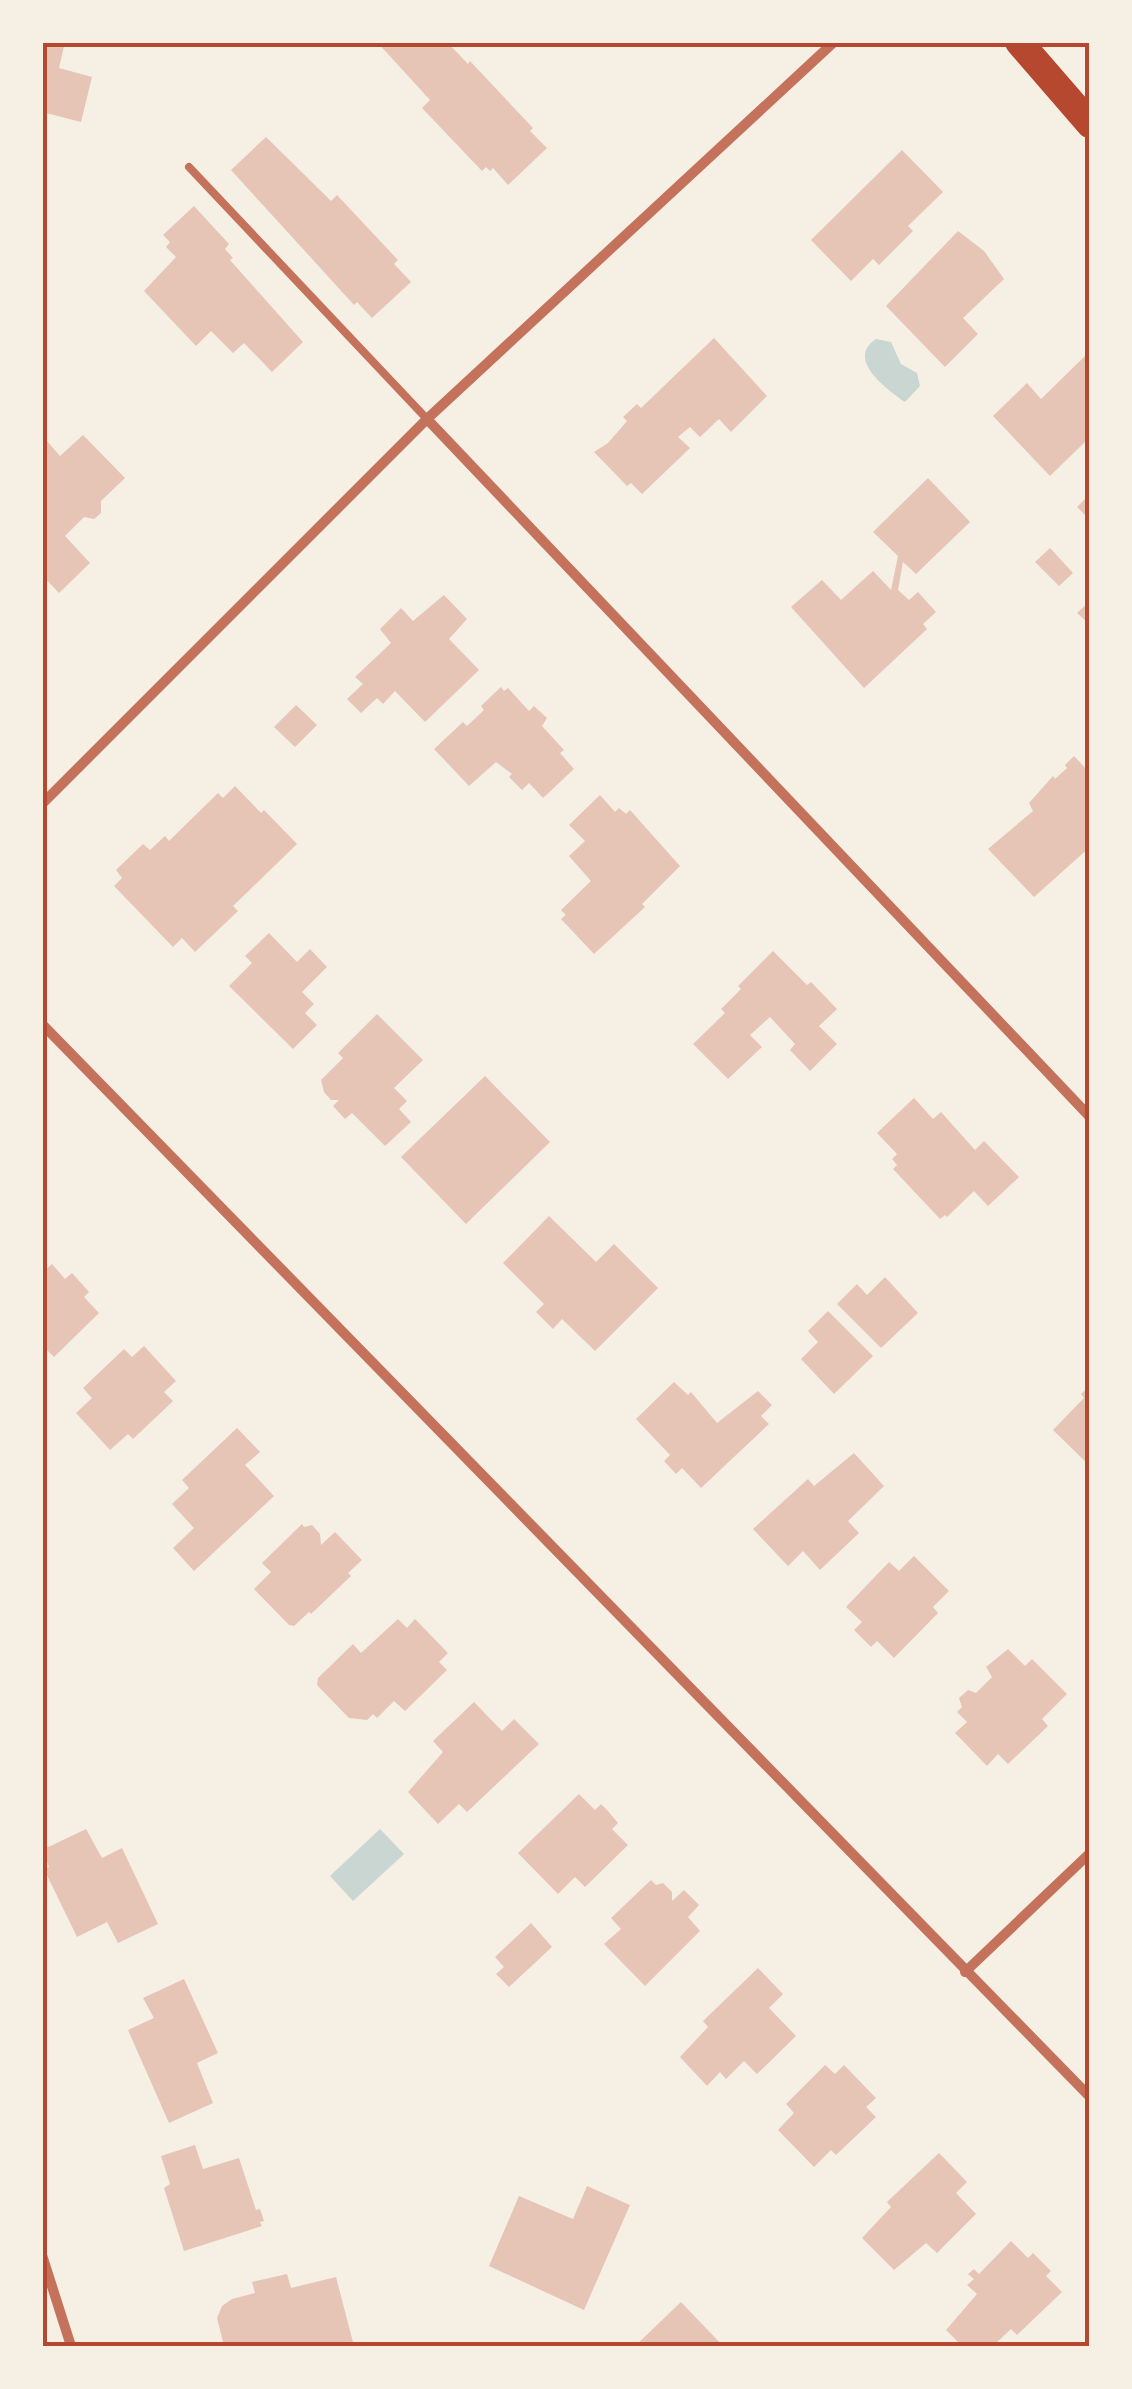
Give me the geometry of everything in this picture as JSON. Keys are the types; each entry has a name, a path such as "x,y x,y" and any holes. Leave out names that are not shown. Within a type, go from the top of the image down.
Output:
{"highway":[{"path":"1019,42 1090,124"}],"street":[{"path":"42,804 427,419 834,42"},
{"path":"427,419 1090,1117"},
{"path":"42,1024 1090,2097"},
{"path":"965,1972 1090,1852"},
{"path":"42,2256 71,2346"}],"lane":[{"path":"189,167 427,419"}],"shaded area":[{"path":"876,339 891,342 901,364 917,373 920,386 905,402 867,366 867,347"},
{"path":"380,1829 404,1854 353,1901 330,1876"}],"building":[{"path":"42,42 65,42 59,68 92,77 81,122 42,112"},
{"path":"377,42 447,42 468,64 470,61 547,148 508,185 493,168 482,171 422,108 430,100"},
{"path":"266,137 331,201 337,195 398,260 394,264 411,282 372,318 357,302 354,305 231,170"},
{"path":"902,150 943,192 908,226 913,231 879,265 873,259 851,281 811,240"},
{"path":"194,206 229,244 225,249 233,258 230,260 303,342 272,372 244,343 233,353 211,331 196,346 144,291 176,257 166,247 170,242 163,235"},
{"path":"958,231 984,251 1004,279 963,318 978,334 945,367 886,306"},
{"path":"714,338 767,396 731,432 719,419 700,437 690,427 678,437 690,448 642,494 631,483 627,486 594,452 608,443 627,421 623,417 637,404 641,408"},
{"path":"1085,356 1090,361 1090,445 1086,441 1050,476 993,416 1027,383 1041,399"},
{"path":"83,435 125,478 101,501 101,513 94,519 84,517 65,536 90,563 59,593 42,575 42,446 47,441 60,456"},
{"path":"928,478 970,522 916,574 903,562 898,590 909,600 918,592 936,612 923,624 927,629 864,688 791,607 822,580 841,600 873,571 891,590 898,556 873,532"},
{"path":"1090,494 1090,520 1077,507"},
{"path":"1050,548 1073,573 1059,586 1035,562"},
{"path":"444,595 467,619 449,639 479,670 425,722 395,691 383,704 377,698 361,713 347,699 363,684 355,677 391,643 380,629 401,608 413,621"},
{"path":"1090,601 1090,625 1077,613"},
{"path":"501,687 504,691 508,688 529,711 534,706 547,718 542,726 564,750 560,753 574,769 543,798 529,783 522,790 509,777 512,774 496,762 469,786 434,749 463,722 467,726"},
{"path":"296,705 317,725 295,747 274,727"},
{"path":"1074,756 1090,773 1090,847 1034,897 988,849 1033,811 1029,803 1053,776 1055,779 1067,768 1065,765"},
{"path":"235,786 297,844 233,906 238,911 195,952 182,938 173,947 114,886 122,878 116,870 143,844 150,850 165,836 169,841 218,793 223,798"},
{"path":"600,795 615,812 619,808 626,814 630,810 680,866 642,904 645,907 594,954 561,919 566,915 561,910 591,881 569,856 585,841 569,825"},
{"path":"269,933 297,962 310,949 327,967 302,992 314,1004 305,1013 317,1025 293,1049 229,986 252,963 245,956"},
{"path":"773,951 837,1009 819,1026 837,1044 810,1071 790,1050 795,1044 770,1017 750,1035 762,1047 728,1079 693,1044 725,1013 721,1009 741,989 738,986"},
{"path":"377,1014 423,1060 394,1088 407,1101 399,1109 411,1122 385,1146 352,1113 345,1119 333,1106 339,1100 331,1100 321,1080 343,1058 338,1053"},
{"path":"485,1076 550,1142 466,1224 401,1157"},
{"path":"914,1098 933,1119 941,1112 975,1150 984,1141 1019,1177 988,1206 974,1191 940,1219 893,1169 897,1165 892,1159 897,1154 877,1133"},
{"path":"549,1216 596,1262 614,1244 658,1288 595,1351 562,1319 553,1329 536,1312 544,1304 503,1263"},
{"path":"52,1264 65,1279 72,1273 89,1292 84,1297 99,1313 54,1357 45,1348 42,1350 42,1273"},
{"path":"885,1277 918,1313 881,1348 837,1304 857,1284 867,1295"},
{"path":"828,1311 873,1356 834,1394 801,1359 818,1342 808,1331"},
{"path":"144,1346 176,1381 164,1392 173,1401 133,1439 128,1434 110,1450 76,1413 92,1398 83,1388 124,1349 132,1357"},
{"path":"674,1382 688,1395 691,1392 717,1423 758,1391 772,1405 761,1416 769,1424 701,1488 682,1468 676,1474 664,1461 670,1455 636,1419"},
{"path":"1090,1386 1090,1466 1053,1430 1084,1398 1081,1394"},
{"path":"237,1428 260,1452 245,1465 274,1496 194,1571 173,1548 194,1528 172,1504 189,1488 182,1480"},
{"path":"854,1453 884,1486 848,1521 859,1533 820,1570 803,1551 788,1566 753,1529 808,1479 814,1486"},
{"path":"302,1524 312,1525 320,1534 321,1545 335,1532 362,1560 348,1573 351,1576 294,1626 254,1589 271,1572 262,1563"},
{"path":"914,1556 949,1591 933,1607 938,1613 894,1658 877,1641 871,1647 854,1630 862,1622 846,1607 889,1562 899,1571"},
{"path":"398,1619 407,1628 415,1619 448,1653 439,1662 447,1670 405,1711 394,1701 377,1718 373,1714 367,1720 349,1718 317,1685 318,1678 353,1644 361,1653"},
{"path":"1008,1649 1025,1666 1032,1659 1067,1694 1042,1719 1048,1726 1008,1764 998,1754 987,1766 955,1733 967,1722 957,1712 962,1707 959,1698 968,1690 976,1693 992,1677 986,1667"},
{"path":"474,1702 502,1731 514,1719 539,1744 467,1812 459,1804 438,1824 408,1792 443,1752 433,1741"},
{"path":"579,1794 595,1810 601,1804 607,1810 618,1823 612,1829 628,1845 585,1887 575,1877 558,1894 518,1853"},
{"path":"86,1829 102,1858 122,1848 158,1924 118,1943 107,1922 77,1937 44,1869 49,1867 42,1850"},
{"path":"651,1880 656,1885 663,1883 672,1892 672,1901 684,1890 699,1905 688,1917 700,1931 645,1986 604,1944 621,1929 611,1918"},
{"path":"531,1923 552,1947 509,1987 496,1974 504,1967 495,1957"},
{"path":"758,1968 783,1994 769,2008 796,2036 757,2074 744,2061 726,2079 720,2072 707,2086 680,2057 708,2027 703,2021"},
{"path":"184,1979 218,2053 197,2063 213,2103 169,2123 128,2030 154,2018 143,1998"},
{"path":"825,2065 835,2074 844,2065 876,2098 866,2107 876,2117 836,2155 831,2150 814,2167 778,2130 794,2113 786,2104"},
{"path":"195,2145 203,2169 239,2158 256,2210 260,2209 264,2221 260,2222 262,2226 184,2251 164,2188 170,2184 161,2156"},
{"path":"939,2153 967,2182 956,2193 976,2214 937,2253 926,2243 894,2270 862,2238 891,2207 887,2202"},
{"path":"587,2186 630,2205 584,2310 489,2266 519,2196 573,2219"},
{"path":"1011,2241 1028,2258 1033,2253 1051,2271 1046,2276 1062,2292 1017,2335 1011,2329 993,2346 962,2346 946,2330 977,2294 967,2285 974,2279 968,2274 974,2269 979,2274"},
{"path":"287,2274 291,2288 336,2277 354,2346 224,2346 217,2318 222,2306 255,2293 252,2282"},
{"path":"681,2302 723,2346 635,2346"}]}
